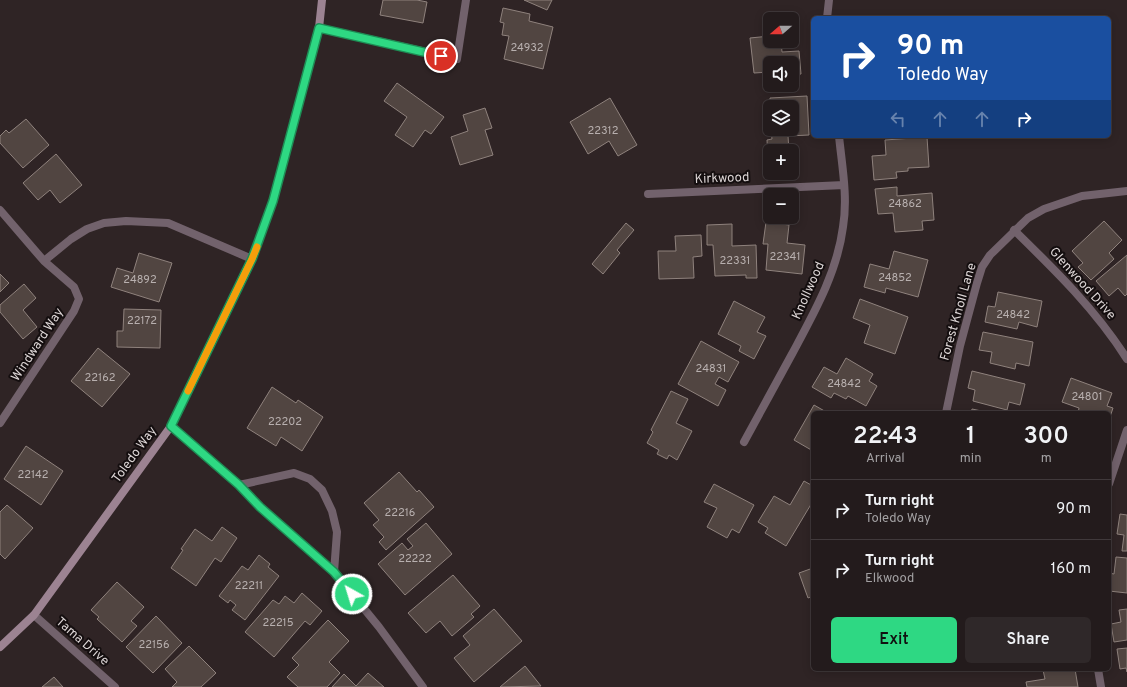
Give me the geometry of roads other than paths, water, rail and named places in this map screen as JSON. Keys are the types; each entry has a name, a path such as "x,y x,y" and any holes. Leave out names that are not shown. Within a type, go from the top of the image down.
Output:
{"main road":[{"name":"Toledo Way","path":"0,647 34,615 171,426 252,259 273,201 319,28 322,0"}],"street":[{"path":"319,28 457,59 466,0"},
{"path":"827,16 829,0"},
{"name":"Knollwood","path":"744,442 816,311 829,283 844,227 845,200 839,138"},
{"name":"Kirkwood","path":"648,194 844,185"},
{"name":"Forest Knoll Lane","path":"946,411 960,346 982,267 990,255 1028,218 1062,202 1082,196 1127,192"},
{"path":"0,210 44,261 71,239 87,229 104,223 126,221 168,223 252,259"},
{"name":"Glenwood Drive","path":"1014,230 1067,283 1101,322 1127,359"},
{"name":"Windward Way","path":"0,423 74,311 79,299 74,287 44,261"},
{"path":"171,426 239,485 260,507 334,572 379,627 423,687"},
{"path":"1111,478 1127,430"},
{"path":"239,485 294,473 310,479 322,490 332,511 337,532 334,572"},
{"name":"Tama Drive","path":"34,615 115,687"},
{"path":"1098,671 1101,687"}]}
